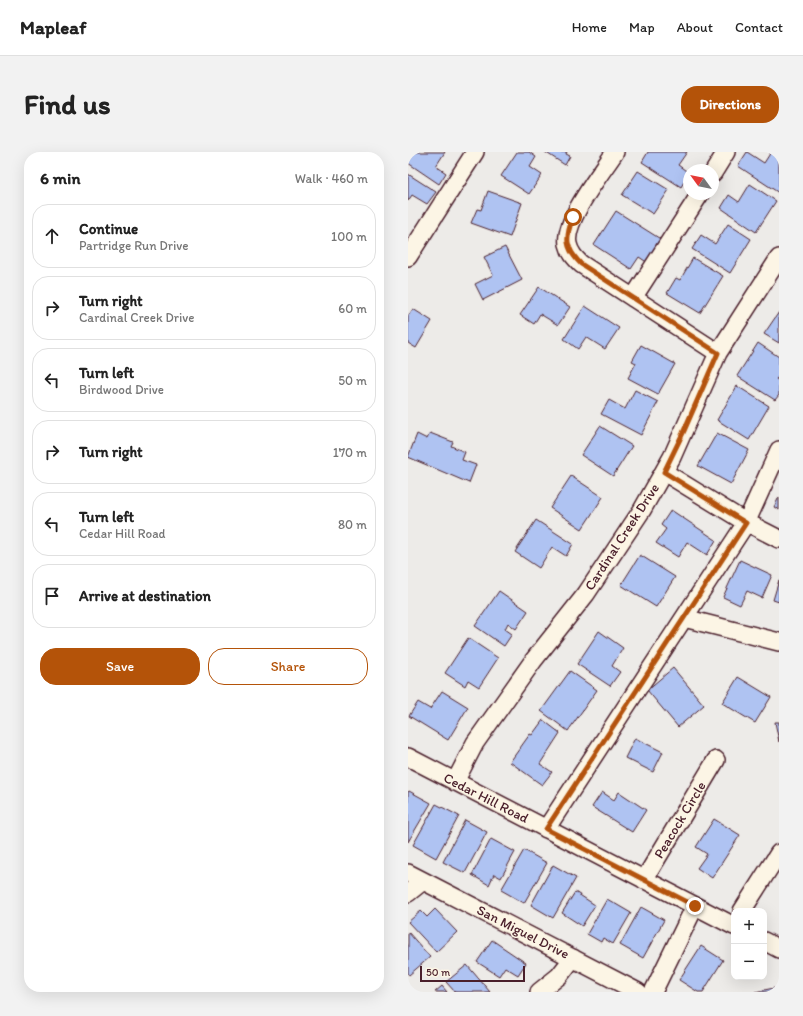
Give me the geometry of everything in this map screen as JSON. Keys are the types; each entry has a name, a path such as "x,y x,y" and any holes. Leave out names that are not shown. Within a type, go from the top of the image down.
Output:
{"street":[{"path":"408,257 475,152"},
{"path":"615,152 573,217 568,230 568,243 571,254 581,264 718,353"},
{"path":"719,164 726,152"},
{"path":"633,298 696,200"},
{"name":"Cardinal Creek Drive","path":"455,782 475,743 533,661 586,594 642,510 664,472 683,433 718,353 779,258"},
{"path":"546,829 746,523 779,450"},
{"path":"664,472 746,523 779,539"},
{"path":"684,618 779,642"},
{"name":"Cedar Hill Road","path":"408,757 731,924"},
{"name":"Peacock Circle","path":"644,880 716,760"},
{"path":"744,908 779,852"},
{"name":"San Miguel Drive","path":"408,873 638,992"},
{"path":"408,893 423,881"},
{"path":"653,992 695,906"},
{"path":"767,943 779,949"},
{"path":"539,992 559,976 573,958"}],"building":[{"path":"408,152 445,152 436,166 446,173 439,184 408,163"},
{"path":"517,152 529,152 536,157 530,167 542,175 529,194 501,176"},
{"path":"545,152 567,152 566,154 570,156 565,165"},
{"path":"648,152 687,152 678,165 683,169 683,184 681,187 642,162"},
{"path":"747,152 764,163 771,152 779,152 779,193 738,166"},
{"path":"638,171 669,190 653,214 622,195"},
{"path":"408,174 436,192 427,204 412,195 408,201"},
{"path":"750,184 776,201 756,232 721,208 729,195 739,202"},
{"path":"488,191 522,203 510,237 471,223 477,209 481,210"},
{"path":"616,211 662,240 648,263 639,257 631,269 594,245"},
{"path":"728,224 751,239 730,273 692,249 701,235 715,244"},
{"path":"505,247 522,280 483,300 475,284 493,275 484,257"},
{"path":"693,258 723,276 700,313 667,293 676,278 680,280"},
{"path":"539,287 570,307 558,325 540,314 534,324 520,315"},
{"path":"585,306 619,328 605,349 586,337 578,349 564,339"},
{"path":"413,309 432,321 416,348 408,343 408,316"},
{"path":"779,312 779,343 764,334"},
{"path":"758,343 779,357 779,376 776,379 779,381 779,395 775,400 737,376"},
{"path":"641,345 675,364 658,394 628,378 636,363 632,361"},
{"path":"737,386 769,406 749,440 717,420"},
{"path":"635,390 658,402 641,435 601,414 609,400 625,409"},
{"path":"600,426 632,446 613,476 581,455"},
{"path":"430,433 453,442 451,446 465,452 462,460 476,465 469,483 408,457 417,434 427,439"},
{"path":"717,433 749,450 731,484 698,466"},
{"path":"571,476 603,497 582,529 550,508"},
{"path":"779,497 779,510 774,507"},
{"path":"671,510 716,540 707,555 687,542 678,557 656,543 666,529 661,525"},
{"path":"536,520 573,544 566,556 552,547 539,568 515,552"},
{"path":"640,555 675,577 656,607 621,585"},
{"path":"740,560 772,575 762,598 747,591 740,605 723,597"},
{"path":"779,580 779,602 773,600"},
{"path":"499,591 528,611 516,629 508,623 505,629 512,634 504,646 475,626"},
{"path":"599,631 623,648 612,666 620,672 610,686 577,664"},
{"path":"468,638 498,658 479,687 468,680 465,686 445,673"},
{"path":"673,668 704,705 678,727 647,690"},
{"path":"570,671 597,690 568,731 541,711"},
{"path":"738,677 771,697 755,723 722,703"},
{"path":"442,691 468,707 448,740 409,716 418,702 430,709"},
{"path":"543,720 560,733 540,764 552,772 542,785 510,762 530,734 532,735"},
{"path":"775,722 779,722 779,742"},
{"path":"635,738 663,752 653,772 625,758"},
{"path":"409,791 431,803 408,842 408,792"},
{"path":"602,792 614,800 619,792 646,810 632,832 592,807"},
{"path":"436,804 459,816 436,858 413,845"},
{"path":"714,819 740,835 712,878 697,868 707,854 696,847"},
{"path":"465,820 487,832 465,873 443,862"},
{"path":"491,839 515,852 501,878 494,874 489,885 472,875"},
{"path":"524,850 547,863 524,903 501,890"},
{"path":"553,865 576,878 553,918 531,905"},
{"path":"575,892 595,905 582,926 562,913"},
{"path":"607,899 631,913 613,944 603,938 601,942 587,934"},
{"path":"641,907 664,920 643,958 620,945"},
{"path":"435,909 457,932 436,952 408,922 421,911 427,917"},
{"path":"408,932 430,957 409,975 408,973"},
{"path":"492,940 526,963 518,975 505,967 499,976 477,962"},
{"path":"701,946 723,960 703,992 698,992 679,980"},
{"path":"467,965 490,992 455,992 446,982"},
{"path":"442,986 447,992 435,992"},
{"path":"774,988 774,992 755,992"}],"route":[{"path":"573,217 568,230 568,243 571,254 581,264 718,353 664,472 746,523 546,829 695,906"}]}
